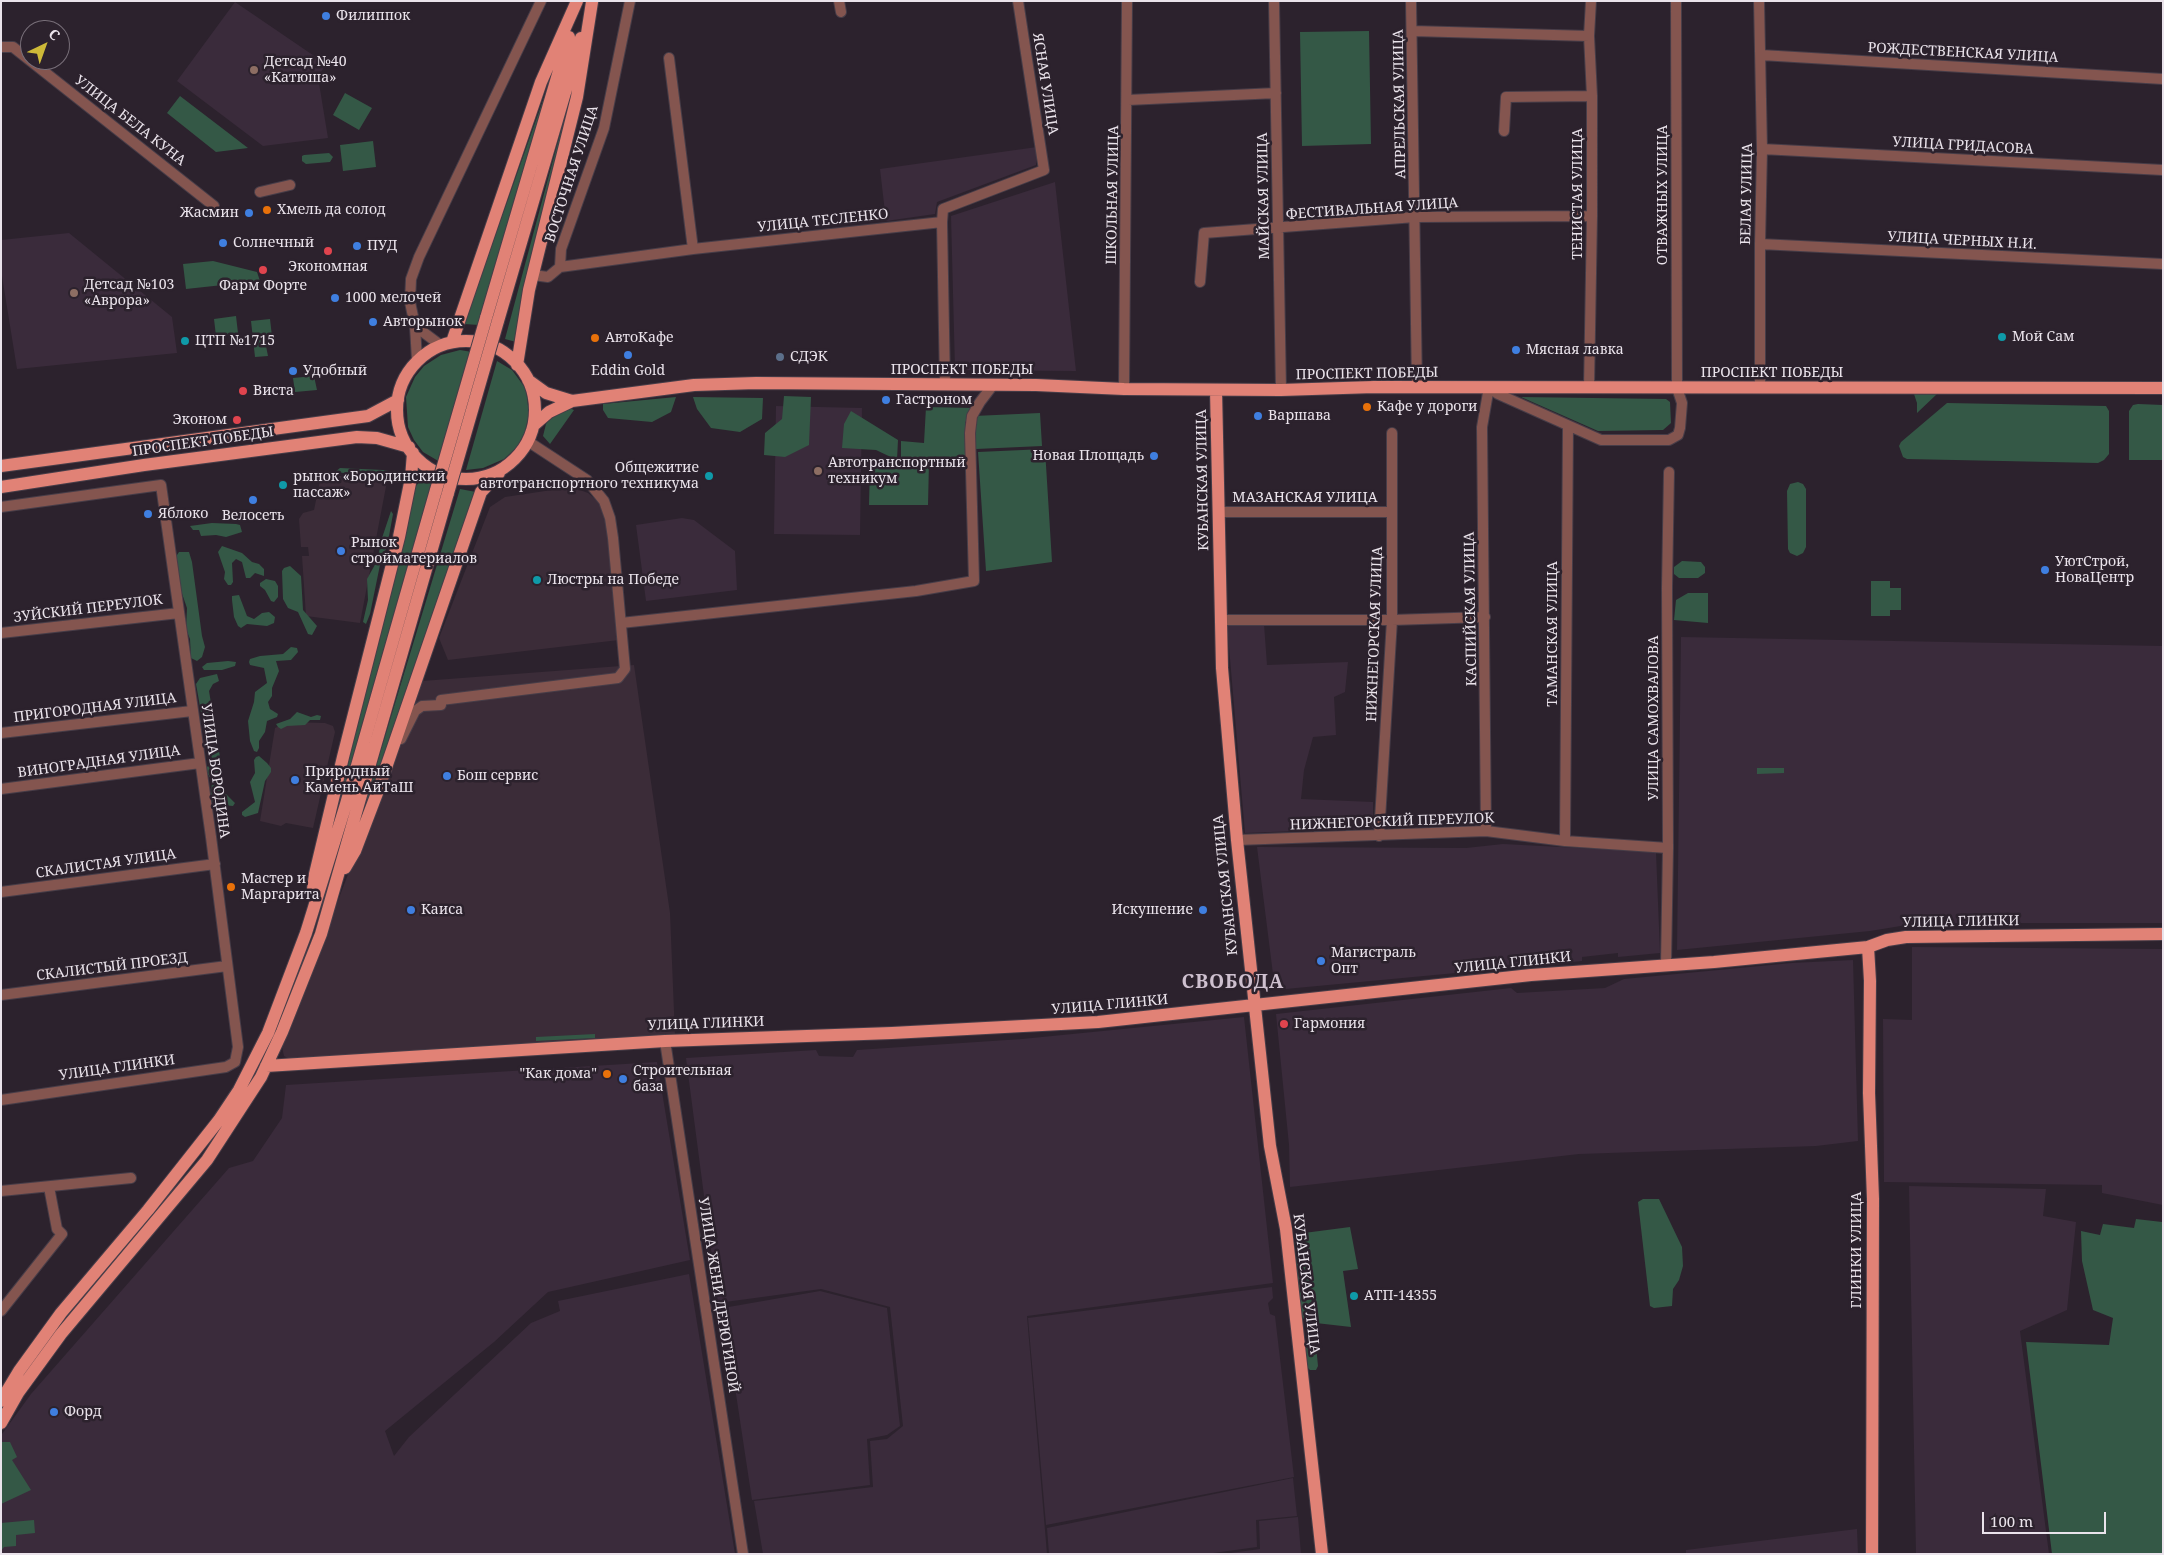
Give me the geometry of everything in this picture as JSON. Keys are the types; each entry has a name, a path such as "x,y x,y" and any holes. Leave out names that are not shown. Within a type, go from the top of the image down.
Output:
{"main road":[{"path":"492,320 535,148 579,1"},
{"path":"446,343 541,82 579,1"},
{"path":"1,1401 19,1371 61,1313 148,1210 219,1120 239,1090 268,1033 311,915 346,804 442,492 492,320 592,1"},
{"path":"517,365 533,275 577,97 592,1"},
{"path":"338,876 349,863 355,851 386,767 480,492 498,474 517,460 529,442 534,425 534,400 528,380 517,365 505,354 485,344 466,341 446,343 417,360 403,381 398,400 397,417 401,433 411,450 428,467 446,475 476,480 498,474"},
{"name":"ПРОСПЕКТ ПОБЕДЫ","path":"528,380 546,393 572,401"},
{"name":"ПРОСПЕКТ ПОБЕДЫ","path":"534,425 549,412 572,401 694,385 945,384 1216,390 1417,387 2163,388"},
{"name":"КУБАНСКАЯ УЛИЦА","path":"1216,390 1222,668 1236,840 1270,1146 1286,1230 1322,1554"},
{"name":"ПРОСПЕКТ ПОБЕДЫ","path":"1,466 368,416 398,400"},
{"name":"ПРОСПЕКТ ПОБЕДЫ","path":"1,487 144,465 357,437 385,439 411,450"},
{"path":"311,915 315,874 369,651 399,537 411,478 411,450"},
{"path":"1,1423 18,1393 61,1334 207,1160 249,1097 266,1066 282,1032 321,934 442,492"},
{"name":"УЛИЦА ГЛИНКИ","path":"266,1066 665,1040 1025,1027 1152,1017 1531,975 1714,962 1868,947 1888,940 1915,936 2163,934"},
{"name":"ГЛИНКИ УЛИЦА","path":"1868,947 1870,981 1869,1093 1873,1199 1872,1554"}],"street":[{"path":"417,360 415,326 410,302 411,279 419,257 541,1"},
{"name":"ВОСТОЧНАЯ УЛИЦА","path":"560,267 561,249 604,128 630,1"},
{"name":"ЯСНАЯ УЛИЦА","path":"942,222 943,209 1044,170 1018,1"},
{"name":"ШКОЛЬНАЯ УЛИЦА","path":"1124,389 1128,1"},
{"name":"МАЙСКАЯ УЛИЦА","path":"1274,1 1281,390"},
{"name":"АПРЕЛЬСКАЯ УЛИЦА","path":"1411,1 1413,31 1417,387"},
{"name":"ТЕНИСТАЯ УЛИЦА","path":"1589,388 1592,216 1592,96 1589,36 1591,1"},
{"name":"ОТВАЖНЫХ УЛИЦА","path":"1568,426 1601,440 1656,441 1672,439 1678,435 1680,428 1682,403 1677,388 1676,1"},
{"name":"БЕЛАЯ УЛИЦА","path":"1759,1 1762,149 1760,388"},
{"path":"1413,31 1589,36"},
{"name":"УЛИЦА БЕЛА КУНА","path":"1,47 12,47 214,206"},
{"name":"РОЖДЕСТВЕНСКАЯ УЛИЦА","path":"1761,55 2163,79"},
{"path":"669,58 693,249"},
{"path":"1128,100 1276,93"},
{"path":"1504,131 1506,97 1592,96"},
{"name":"УЛИЦА ГРИДАСОВА","path":"1762,149 2163,170"},
{"path":"260,192 290,185"},
{"name":"ФЕСТИВАЛЬНАЯ УЛИЦА","path":"1200,282 1204,233 1415,217 1592,216"},
{"path":"942,222 945,384"},
{"name":"УЛИЦА ТЕСЛЕНКО","path":"533,275 541,278 548,277 560,267 693,249 942,222"},
{"name":"УЛИЦА ЧЕРНЫХ Н.И.","path":"1760,244 2163,264"},
{"path":"415,326 446,343"},
{"path":"621,623 916,591 974,581 970,433 972,416 993,385"},
{"path":"1489,387 1498,394 1568,426"},
{"name":"КАСПИЙСКАЯ УЛИЦА","path":"1486,831 1482,427 1489,387"},
{"name":"ТАМАНСКАЯ УЛИЦА","path":"1565,842 1568,426"},
{"name":"НИЖНЕГОРСКАЯ УЛИЦА","path":"1379,836 1392,620 1392,433"},
{"path":"386,767 415,711 422,706 441,705 441,700 618,678 626,669 614,538 604,501 586,480 529,442"},
{"name":"УЛИЦА САМОХВАЛОВА","path":"1666,964 1669,472"},
{"name":"УЛИЦА БОРОДИНА","path":"1,506 161,485 215,864 226,966 238,1037 235,1062"},
{"name":"МАЗАНСКАЯ УЛИЦА","path":"1218,512 1392,512"},
{"name":"ЗУЙСКИЙ ПЕРЕУЛОК","path":"1,633 178,613"},
{"path":"1220,620 1392,620 1485,617"},
{"name":"ПРИГОРОДНАЯ УЛИЦА","path":"1,733 192,711"},
{"name":"ВИНОГРАДНАЯ УЛИЦА","path":"1,789 200,763"},
{"name":"НИЖНЕГОРСКИЙ ПЕРЕУЛОК","path":"1236,840 1486,831 1565,842 1668,848"},
{"name":"СКАЛИСТАЯ УЛИЦА","path":"1,892 215,864"},
{"name":"СКАЛИСТЫЙ ПРОЕЗД","path":"1,995 226,966"},
{"name":"УЛИЦА ЖЕНИ ДЕРЮГИНОЙ","path":"665,1040 743,1554"},
{"name":"УЛИЦА ГЛИНКИ","path":"1,1100 226,1067 235,1062"},
{"path":"1,1191 132,1178"},
{"path":"1,1311 62,1234 57,1229 49,1187"}],"shaded area":[{"name":"Детсад №40 «Катюша»","path":"235,2 326,64 318,77 328,138 263,146 177,81"},
{"path":"1037,147 1036,165 937,202 935,214 886,221 880,169"},
{"path":"1055,182 1076,371 955,370 951,216"},
{"name":"Детсад №103 «Аврора»","path":"69,233 172,317 177,353 17,369 1,270 1,240"},
{"name":"Автотранспортный техникум","path":"776,406 862,408 860,535 774,534"},
{"name":"Рынок стройматериалов","path":"321,476 388,476 360,623 306,616 302,556 309,556 308,547 301,547 299,519 303,513 314,510"},
{"path":"572,487 588,493 601,504 608,520 619,640 448,660 439,638 490,507 505,497"},
{"path":"682,518 694,520 735,551 737,590 646,601 636,525"},
{"path":"1227,624 1264,624 1267,665 1348,662 1345,692 1334,697 1336,735 1313,737 1304,770 1301,799 1373,802 1373,828 1245,833"},
{"path":"1681,637 2163,646 2163,923 1919,923 1870,931 1677,950"},
{"path":"634,665 670,913 675,1036 292,1060 284,1056 282,1047 422,681"},
{"path":"288,722 325,723 333,726 335,732 313,828 286,823 281,826 260,821 275,728"},
{"path":"1503,844 1656,852 1660,953 1618,957 1618,953 1582,957 1582,961 1275,990 1257,847 1466,848"},
{"path":"1912,947 2163,949 2163,1205 2102,1193 2102,1185 1884,1182 1883,1019 1912,1020"},
{"path":"1853,960 1858,1141 1816,1146 1579,1154 1290,1187 1289,1145 1276,1014 1511,988 1517,993 1605,988 1624,979 1792,963"},
{"path":"1244,1017 1273,1283 1027,1316 1047,1554 763,1554 754,1501 873,1487 870,1441 887,1439 903,1426 890,1307 821,1289 718,1303 686,1058 816,1050 819,1056 853,1057 857,1050 1022,1039"},
{"path":"657,1062 690,1260 548,1292 494,1342 385,1431 394,1456 409,1437 531,1323 560,1311 558,1301 689,1274 735,1554 1,1554 2,1434 31,1394 229,1168 253,1161 282,1118 286,1085"},
{"path":"1909,1186 2046,1189 2043,1216 2076,1222 2067,1310 2020,1331 2049,1554 1916,1554"},
{"path":"1272,1287 1273,1298 1268,1303 1270,1314 1275,1316 1294,1477 1046,1525 1028,1318"},
{"path":"820,1291 887,1308 900,1426 887,1435 867,1439 870,1485 752,1500 723,1308"},
{"path":"1293,1478 1297,1516 1256,1520 1257,1547 1206,1554 1049,1554 1047,1528"},
{"path":"1298,1517 1301,1554 1223,1554 1260,1549 1259,1521"},
{"path":"1857,1529 1858,1554 1686,1554 1686,1550"}],"green space":[{"path":"1369,31 1371,144 1302,146 1300,32"},
{"path":"551,83 479,325 464,324 548,86"},
{"path":"345,93 372,108 359,130 333,115"},
{"path":"180,96 248,148 216,152 167,113"},
{"path":"567,108 569,108 516,342 505,339"},
{"path":"373,141 376,167 343,171 340,145"},
{"path":"329,153 333,157 330,162 306,164 302,161 302,156 304,155"},
{"path":"213,261 257,272 260,281 186,289 183,264"},
{"path":"236,316 238,333 216,336 214,319"},
{"path":"270,319 273,345 266,346 268,356 255,357 251,321"},
{"path":"460,350 472,352 440,462 423,452 414,440 408,427 406,397 415,377 424,366 441,355"},
{"path":"497,361 512,370 526,389 529,414 525,432 517,447 504,459 483,468 466,470"},
{"path":"314,376 317,390 295,392 293,378"},
{"path":"1914,394 1937,394 1917,413 1917,403"},
{"path":"784,396 811,397 809,445 785,457 764,455 765,433 782,419"},
{"path":"676,397 671,412 652,422 608,418 603,410 603,404"},
{"path":"693,397 763,398 762,419 740,432 711,428 697,409"},
{"path":"1521,397 1666,399 1670,402 1671,423 1663,430 1598,431"},
{"path":"1947,403 2106,406 2109,411 2109,454 2098,463 1907,459 1903,457 1899,446 1901,442"},
{"path":"2133,405 2163,405 2163,460 2129,460 2129,411"},
{"path":"567,407 574,410 550,444 543,436 546,424 551,417"},
{"path":"926,407 972,408 965,423 966,462 929,462 928,505 869,505 870,464 901,463 901,441 924,443"},
{"path":"851,411 898,440 897,460 876,450 842,448 844,424"},
{"path":"1040,413 1042,446 976,449 974,416"},
{"path":"1045,449 1052,562 986,571 978,452"},
{"path":"340,468 383,470 395,472 397,475 370,476 335,472"},
{"path":"421,480 433,483 344,793 341,793 411,492"},
{"path":"1798,482 1803,484 1806,489 1806,547 1803,553 1797,556 1790,553 1788,549 1787,491 1790,484"},
{"path":"460,489 476,492 369,800 366,799"},
{"path":"391,511 393,514 387,547 381,560 370,614 366,624 363,622 368,600 367,579 377,561"},
{"path":"212,523 240,525 242,532 226,537 216,535 201,536 199,530 193,530 190,526"},
{"path":"222,546 242,553 252,562 259,564 264,569 264,576 255,573 250,578 246,578 242,562 236,559 232,563 233,582 231,585 228,585 224,579 225,572 218,552"},
{"path":"179,552 189,552 192,562 205,647 202,657 197,661 191,658 190,639 186,629 187,608 179,585 175,558"},
{"path":"1682,561 1701,562 1705,567 1705,573 1698,578 1679,578 1674,574 1674,567"},
{"path":"290,566 301,576 303,610 317,626 312,635 308,634 298,612 288,608 283,599 282,571"},
{"path":"266,579 275,581 278,586 278,597 274,602 271,601 265,590 260,586 260,583"},
{"path":"1871,581 1890,581 1890,588 1901,588 1901,610 1890,610 1890,616 1871,616"},
{"path":"1688,593 1708,593 1708,623 1674,620 1676,600"},
{"path":"239,595 247,616 254,619 262,613 269,612 275,617 274,623 267,626 247,624 241,628 238,626 234,617 232,596"},
{"path":"291,647 297,648 298,652 291,660 276,661 279,671 272,688 272,696 268,702 270,709 278,714 277,717 267,721 265,732 259,741 259,748 257,752 254,751 250,741 248,721 255,692 267,683 264,668 250,665 250,659 283,654"},
{"path":"236,662 235,666 222,670 204,670 202,667 207,663"},
{"path":"217,674 219,681 213,684 209,691 220,757 219,776 225,793 235,803 233,806 222,805 215,807 211,798 212,781 205,769 208,766 211,755 206,747 208,738 204,729 196,684 200,678"},
{"path":"297,712 311,717 321,716 320,720 310,720 305,725 287,726 281,729 278,727 276,724 290,719"},
{"path":"259,756 271,768 271,772 265,781 258,813 245,817 242,815 242,812 255,802 250,782 255,773 254,760"},
{"path":"1757,768 1784,768 1784,773 1757,774"},
{"path":"595,1034 595,1038 536,1041 536,1037"},
{"path":"1643,1199 1659,1199 1682,1247 1683,1266 1679,1280 1673,1289 1672,1306 1654,1308 1650,1306 1638,1202"},
{"path":"2136,1219 2162,1222 2163,1220 2163,1554 2052,1554 2026,1342 2109,1345 2113,1318 2093,1310 2082,1261 2081,1231 2100,1235 2103,1224 2134,1228"},
{"path":"1350,1227 1358,1269 1343,1271 1351,1327 1307,1322 1302,1317 1294,1242 1304,1233"},
{"path":"1313,1343 1316,1345 1318,1366 1316,1370 1310,1370 1307,1367 1305,1349"},
{"path":"1,1442 10,1442 17,1457 12,1460 31,1490 1,1504"},
{"path":"34,1520 35,1533 16,1535 16,1546 4,1547 1,1551 1,1523"}],"place":[{"name":"Филиппок","path":"326,16"},
{"name":"Детсад №40 «Катюша»","path":"254,70"},
{"name":"Хмель да солод","path":"267,210"},
{"name":"Жасмин","path":"249,213"},
{"name":"Солнечный","path":"223,243"},
{"name":"ПУД","path":"357,246"},
{"name":"Экономная","path":"328,251"},
{"name":"Фарм Форте","path":"263,270"},
{"name":"Детсад №103 «Аврора»","path":"74,293"},
{"name":"1000 мелочей","path":"335,298"},
{"name":"Авторынок","path":"373,322"},
{"name":"Мой Сам","path":"2002,337"},
{"name":"АвтоКафе","path":"595,338"},
{"name":"ЦТП №1715","path":"185,341"},
{"name":"Мясная лавка","path":"1516,350"},
{"name":"Eddin Gold","path":"628,355"},
{"name":"СДЭК","path":"780,357"},
{"name":"Удобный","path":"293,371"},
{"name":"Виста","path":"243,391"},
{"name":"Гастроном","path":"886,400"},
{"name":"Кафе у дороги","path":"1367,407"},
{"name":"Варшава","path":"1258,416"},
{"name":"Эконом","path":"237,420"},
{"name":"Новая Площадь","path":"1154,456"},
{"name":"Автотранспортный техникум","path":"818,471"},
{"name":"Общежитие автотранспортного техникума","path":"709,476"},
{"name":"рынок «Бородинский пассаж»","path":"283,485"},
{"name":"Велосеть","path":"253,500"},
{"name":"Яблоко","path":"148,514"},
{"name":"Рынок стройматериалов","path":"341,551"},
{"name":"УютСтрой, НоваЦентр","path":"2045,570"},
{"name":"Люстры на Победе","path":"537,580"},
{"name":"Бош сервис","path":"447,776"},
{"name":"Природный Камень АйТаШ","path":"295,780"},
{"name":"Мастер и Маргарита","path":"231,887"},
{"name":"Каиса","path":"411,910"},
{"name":"Искушение","path":"1203,910"},
{"name":"Магистраль Опт","path":"1321,961"},
{"name":"Гармония","path":"1284,1024"},
{"name":"\"Как дома\"","path":"607,1074"},
{"name":"Строительная база","path":"623,1079"},
{"name":"АТП-14355","path":"1354,1296"},
{"name":"Форд","path":"54,1412"}],"district":[{"name":"СВОБОДА","path":"1233,983"}]}
